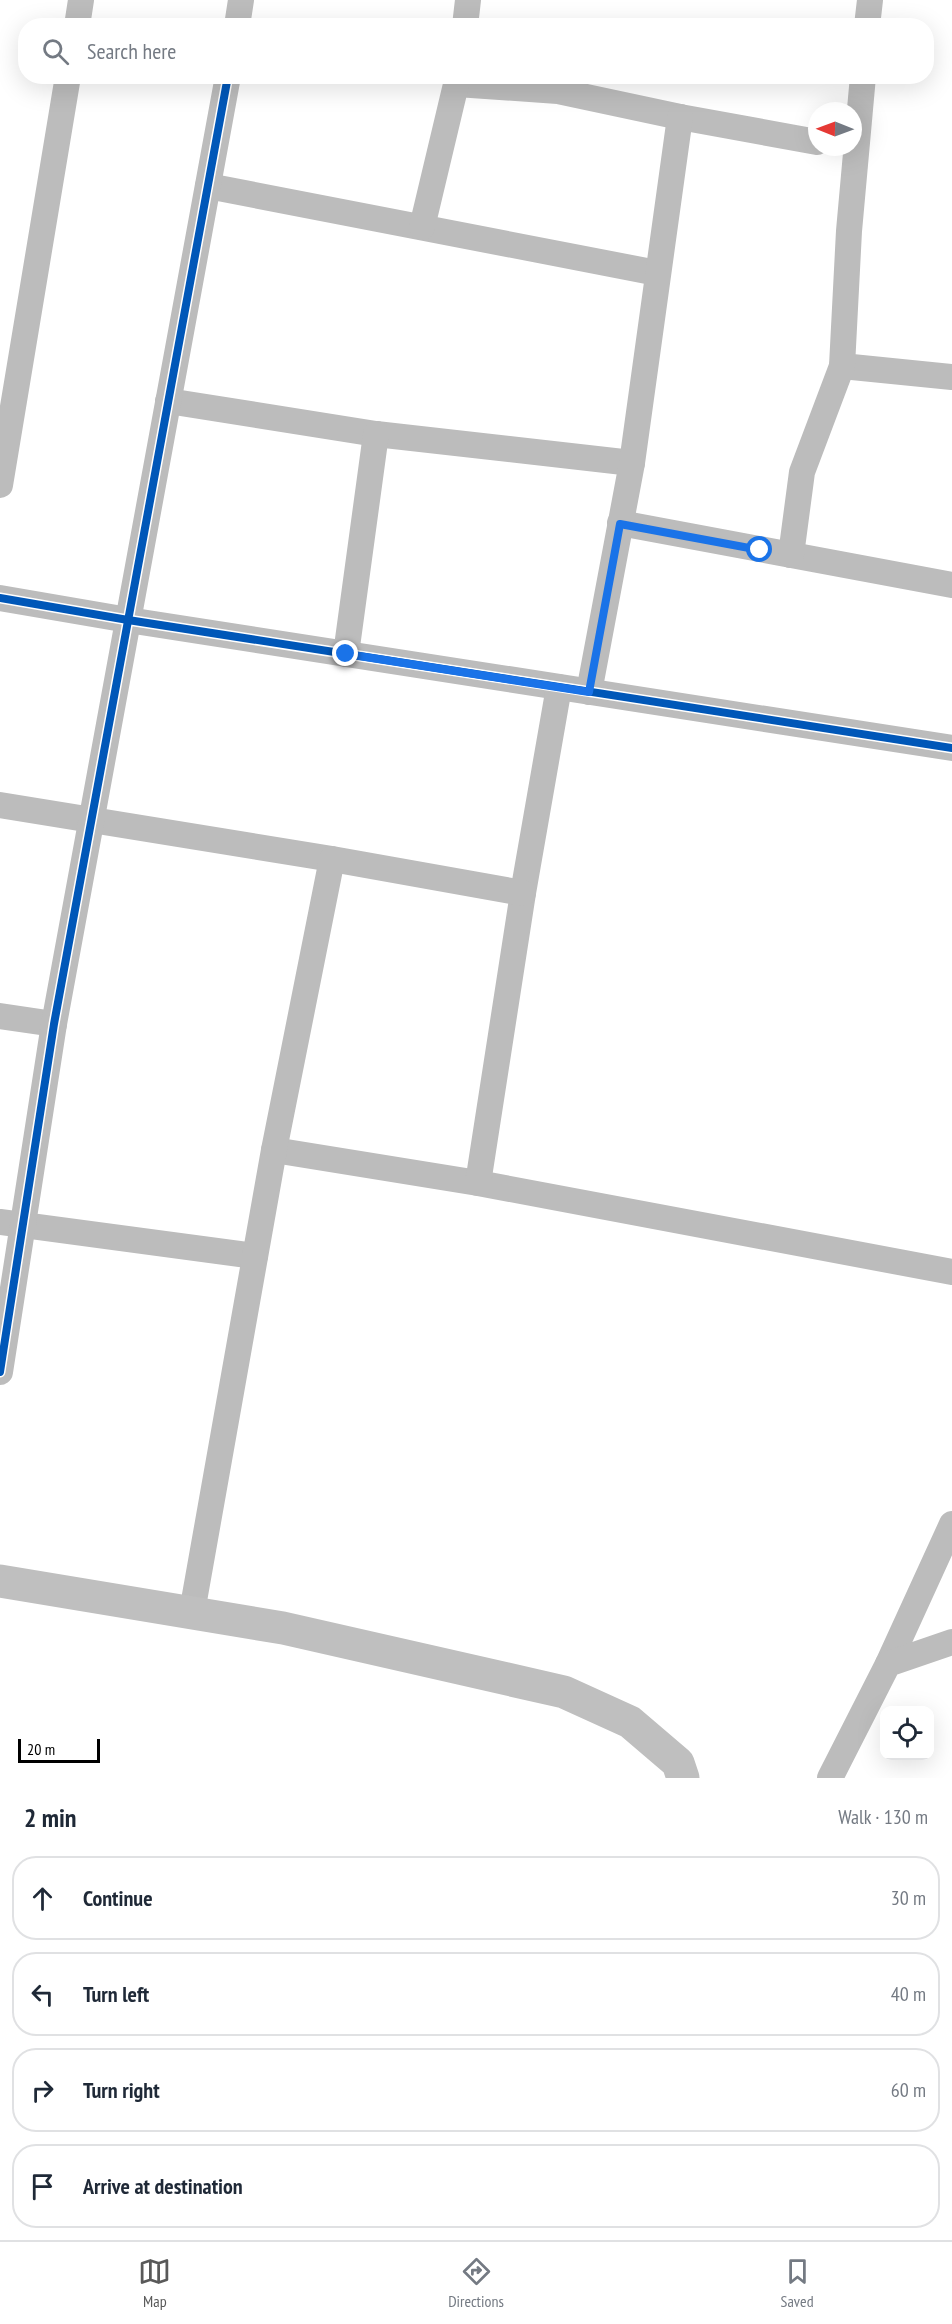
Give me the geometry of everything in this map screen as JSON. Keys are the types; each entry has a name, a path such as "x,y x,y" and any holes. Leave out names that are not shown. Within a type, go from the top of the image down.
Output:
{"street":[{"path":"78,18 81,0"},
{"path":"238,18 241,0"},
{"path":"466,18 468,0"},
{"path":"868,18 870,0"},
{"path":"0,485 67,84"},
{"path":"1,1363 11,1224 54,1024 227,84"},
{"path":"422,227 457,84"},
{"path":"494,84 558,91 680,117 808,140"},
{"path":"858,102 861,84"},
{"path":"589,692 632,463 680,117"},
{"path":"791,555 802,472 842,366 849,231 849,156"},
{"path":"208,186 657,273"},
{"path":"842,366 952,377"},
{"path":"168,401 376,434 632,463"},
{"path":"346,654 376,434"},
{"path":"620,524 952,585"},
{"path":"0,598 128,620 952,748"},
{"path":"478,1183 523,893 559,687"},
{"path":"0,805 92,822 332,859 523,893"},
{"path":"192,1612 274,1150 332,859"},
{"path":"0,1016 54,1024"},
{"path":"274,1150 478,1183 952,1272"},
{"path":"11,1224 255,1256"},
{"path":"830,1778 888,1664 952,1524"},
{"path":"0,1581 283,1628 564,1692 630,1722 678,1763 683,1778"},
{"path":"888,1664 952,1644"}],"cycle path":[{"path":"0,1372 54,1024 227,84"},
{"path":"0,598 128,620 952,748"}],"route":[{"path":"346,654 589,692 620,524 760,550"}]}
